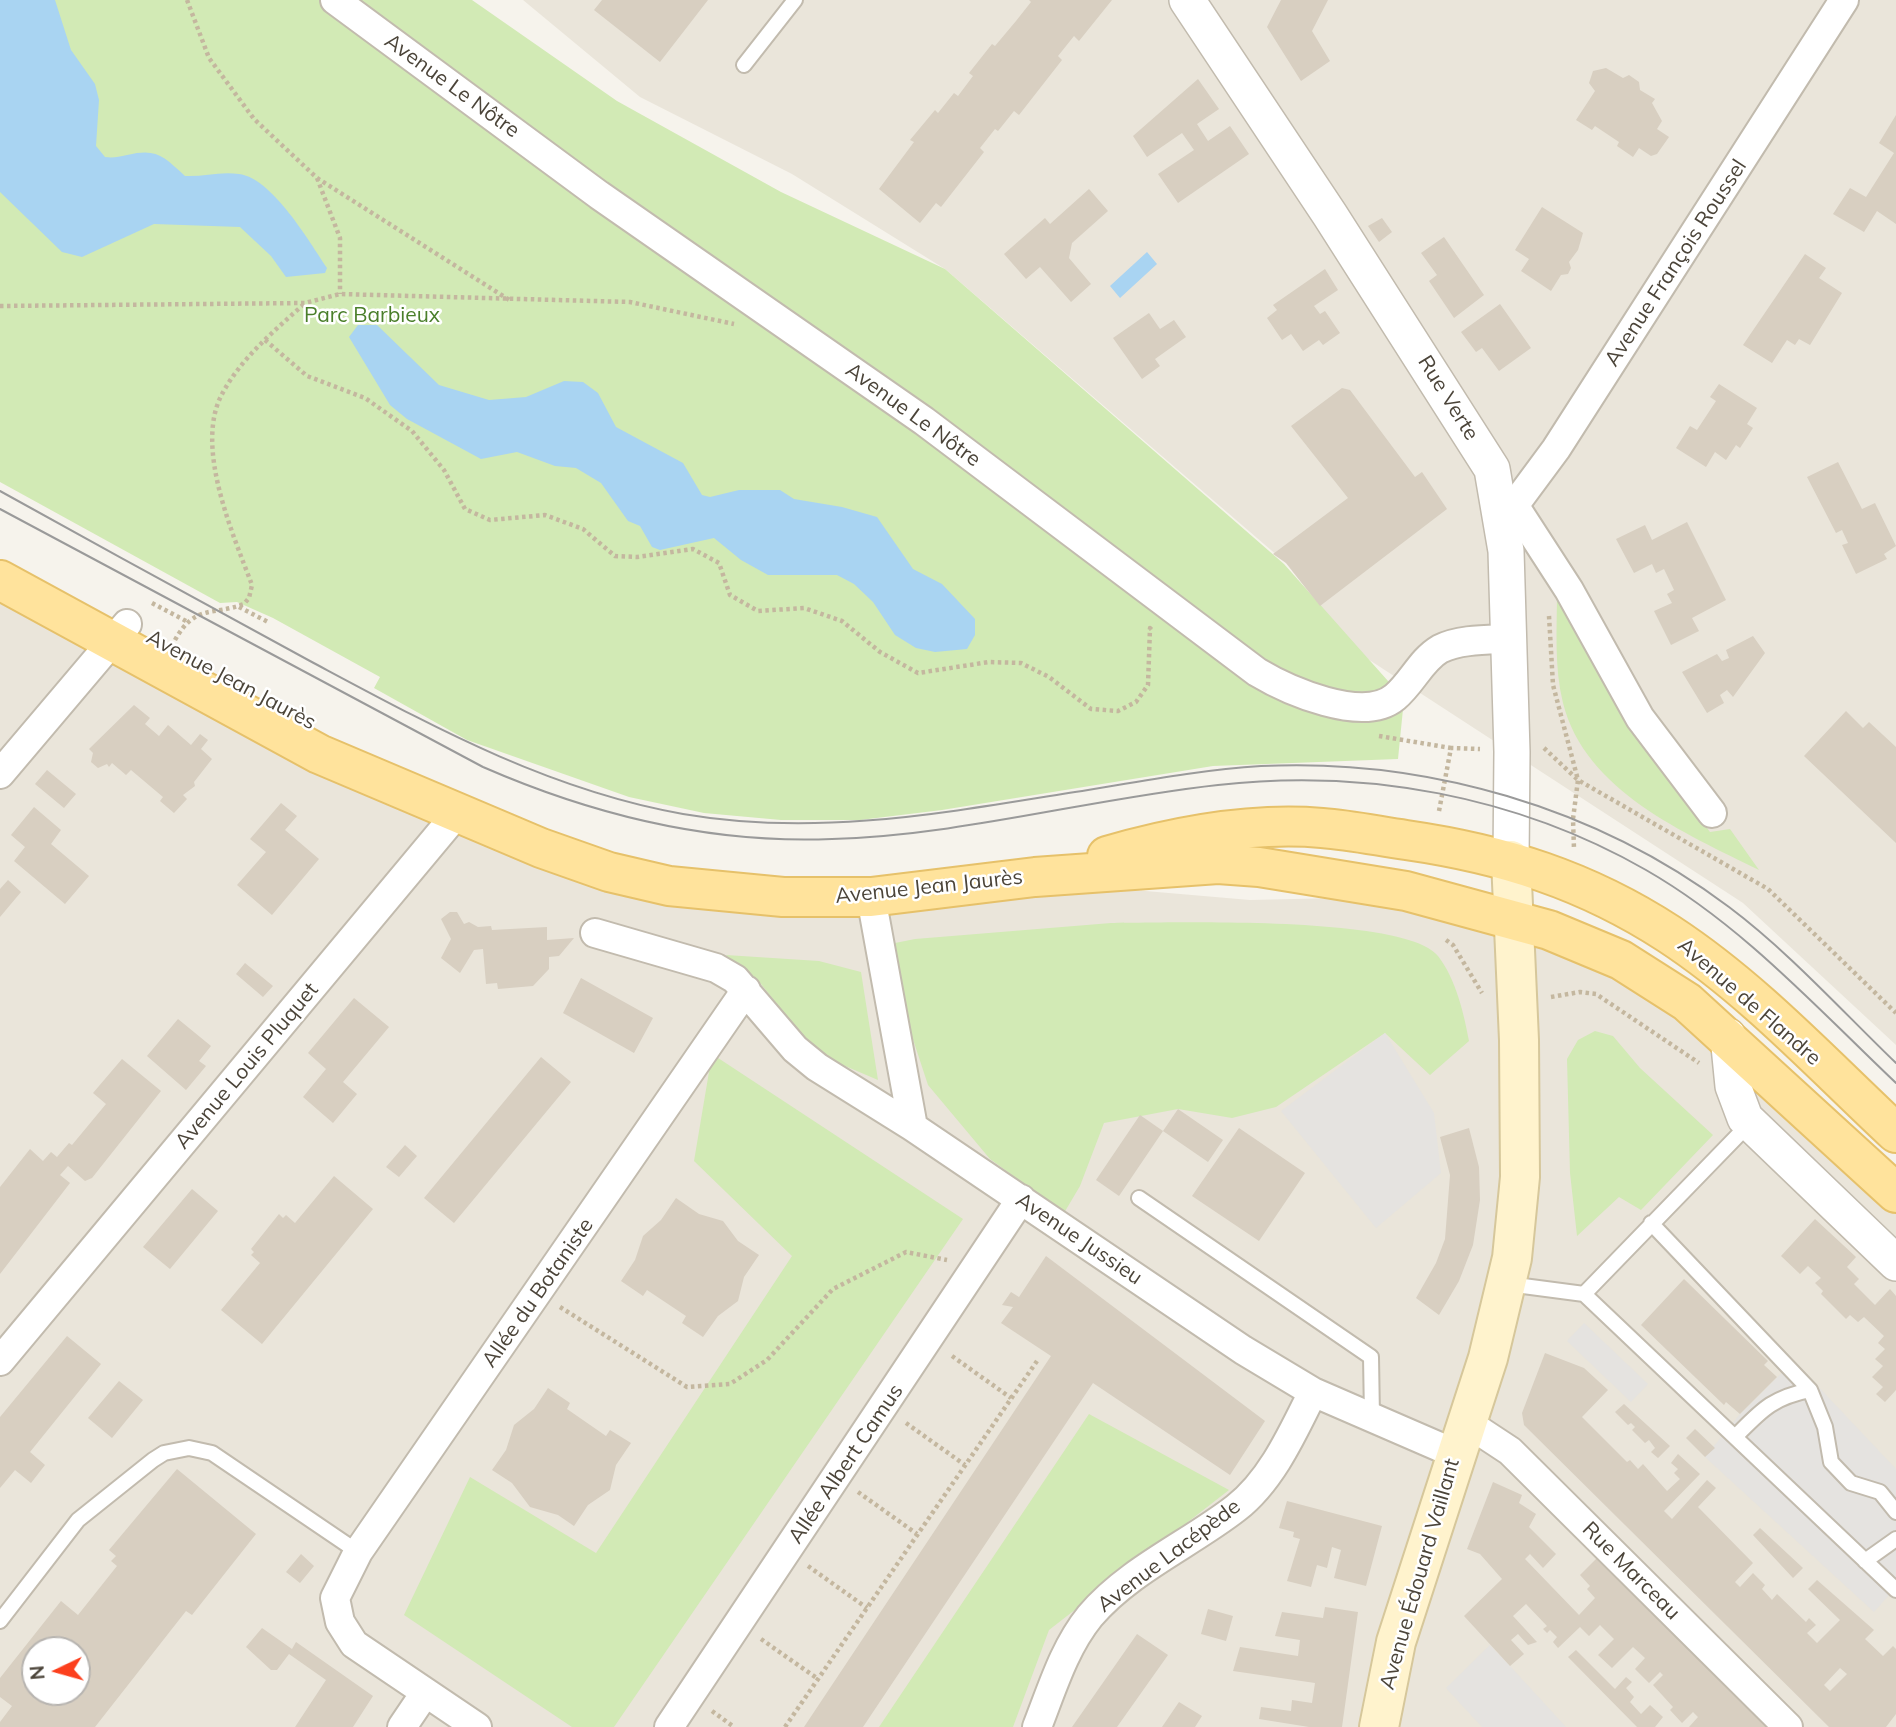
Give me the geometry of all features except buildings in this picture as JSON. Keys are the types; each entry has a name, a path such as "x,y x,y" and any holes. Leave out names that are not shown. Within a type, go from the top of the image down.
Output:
{"main road":[{"name":"Avenue Jean Jaurès","path":"0,555 131,623 319,754 570,859 669,886 783,897 871,897 1035,877 1218,864 1259,867 1406,891 1512,919"},
{"name":"Avenue Jean Jaurès","path":"0,580 131,623 178,634 459,811"},
{"name":"Avenue Jean Jaurès","path":"1035,877 1160,841 1276,828 1322,828 1433,844 1511,860"},
{"name":"Avenue Édouard Vaillant","path":"1379,1727 1396,1642 1508,1283 1520,1177 1511,860"},
{"name":"Avenue de Flandre","path":"1511,860 1548,871 1639,915 1701,957 1756,1003 1896,1133"},
{"name":"Avenue de Flandre","path":"1512,919 1576,939 1621,960 1666,986 1728,1036 1896,1193"},
{"path":"1728,1036 1756,1003"}],"street":[{"name":"Avenue Le Nôtre","path":"335,0 599,195 924,421 1257,672 1294,692 1348,705 1374,705 1395,697 1440,649 1463,642 1510,639"},
{"name":"Rue Verte","path":"1187,0 1492,469 1508,514 1511,860"},
{"name":"Avenue François Roussel","path":"1508,514 1556,449 1844,0"},
{"path":"1508,514 1569,590 1640,718 1712,813"},
{"path":"0,774 131,623"},
{"name":"Avenue Louis Pluquet","path":"0,1361 459,811"},
{"path":"871,897 913,1127"},
{"name":"Avenue Jussieu","path":"595,933 716,968 746,990 795,1049 817,1068 913,1127 1242,1350 1313,1392 1372,1417 1461,1438"},
{"name":"Allée du Botaniste","path":"425,1693 354,1644 340,1622 335,1598 358,1552 746,990"},
{"name":"Avenue de Flandre","path":"1728,1036 1733,1086 1740,1111 1749,1124 1896,1263"},
{"name":"Allée Albert Camus","path":"669,1727 1021,1199"},
{"name":"Avenue Lacépède","path":"1037,1727 1065,1656 1090,1617 1108,1597 1238,1506 1265,1477 1284,1448 1313,1392"},
{"name":"Rue Marceau","path":"1461,1438 1510,1451 1788,1727"},
{"path":"402,1727 425,1693 477,1727"}],"lane":[{"path":"744,65 795,0"},
{"path":"1584,1294 1749,1124"},
{"path":"1139,1198 1371,1357 1372,1417"},
{"path":"1651,1223 1810,1390 1825,1427 1831,1462 1851,1483 1880,1492 1896,1512"},
{"path":"1508,1283 1584,1294 1896,1590"},
{"path":"1735,1437 1763,1409 1783,1395 1810,1390"},
{"path":"0,1621 78,1520 153,1460 176,1449 202,1449 212,1453 358,1552"},
{"path":"1865,1561 1896,1539"}],"path":[{"path":"187,0 209,58 254,119 317,177 512,301"},
{"path":"317,177 340,238 340,295"},
{"path":"0,306 305,303 340,295 630,302 729,325 772,316"},
{"path":"131,623 178,634 198,614 239,606 249,598 252,584 219,492 215,470 215,422 219,400 232,378 265,340 305,303"},
{"path":"265,340 307,376 365,398 412,431 444,470 465,509 490,520 544,515 583,528 614,556 637,557 693,549 719,564 730,595 758,611 804,608 842,621 880,652 918,673 989,662 1021,663 1049,677 1091,709 1118,711 1136,702 1148,685 1150,628 1160,636"},
{"path":"239,606 270,623"},
{"path":"1549,612 1553,685 1578,780"},
{"path":"1374,735 1451,748 1542,747 1578,780 1768,889 1896,1013"},
{"path":"1438,816 1451,748"},
{"path":"1444,938 1453,945 1484,996 1517,998 1596,994 1733,1086"},
{"path":"538,1294 687,1387 730,1384 766,1360 833,1289 906,1252 979,1265"},
{"path":"929,1340 1011,1398"},
{"path":"785,1727 1037,1360"},
{"path":"884,1407 965,1465"},
{"path":"837,1477 917,1534"},
{"path":"787,1551 867,1608"},
{"path":"739,1623 818,1679"}],"shaded area":[{"path":"523,0 1896,0 1896,1045 1743,903 1354,650 1286,563 945,269 792,174 640,97"},
{"path":"0,568 508,848 750,913 1099,887 1250,900 1382,897 1579,946 1896,1176 1896,1727 0,1727"},
{"path":"1385,1033 1434,1113 1441,1173 1376,1228 1281,1111"},
{"path":"1584,1323 1648,1384 1631,1402 1567,1341"},
{"path":"1794,1361 1896,1469 1896,1587 1874,1612 1705,1457 1740,1414"},
{"path":"1490,1645 1566,1727 1482,1727 1446,1688"}],"green space":[{"name":"Parc Barbieux","path":"0,0 472,0 617,101 781,192 945,269 1284,564 1404,699 1398,759 1213,766 942,810 860,820 781,820 704,813 629,797 467,740 374,688 380,677 273,618 237,602 220,603 0,482"},
{"path":"1557,592 1643,743 1710,832 1730,829 1759,870 1700,841 1641,806 1615,785 1592,761 1575,734 1560,689 1557,662"},
{"path":"1111,923 1283,924 1381,934 1417,943 1438,956 1450,975 1462,1008 1469,1041 1430,1075 1385,1033 1276,1107 1232,1118 1178,1109 1104,1123 1080,1186 1064,1213 990,1159 928,1085 902,1006 890,944 915,939"},
{"path":"726,955 819,961 861,972 878,1080 831,1060 807,1042 757,979 735,966"},
{"path":"1595,1031 1613,1036 1640,1068 1713,1135 1641,1210 1619,1197 1577,1236 1570,1173 1567,1059 1578,1040"},
{"path":"712,1054 963,1219 614,1727 572,1727 404,1615 470,1477 596,1553 792,1256 694,1161"},
{"path":"1089,1414 1229,1490 1049,1630 1013,1727 879,1727"}],"water":[{"path":"0,0 55,0 71,50 95,84 99,100 96,146 105,157 153,153 165,159 185,176 232,173 252,178 277,198 289,212 327,268 325,273 286,277 271,256 240,227 154,224 82,257 62,252 0,192"},
{"path":"1147,252 1157,264 1120,298 1110,286"},
{"path":"358,325 377,325 439,385 489,400 526,397 564,381 583,382 598,393 616,427 683,463 702,495 710,497 739,490 780,490 794,499 842,507 877,517 913,569 942,584 975,619 975,635 967,649 935,652 916,648 895,635 873,602 854,584 837,575 768,575 741,560 714,538 660,550 652,547 640,526 628,521 601,483 576,468 555,466 517,452 481,459 407,419 390,405 349,337"}],"tram line":[{"path":"0,491 310,661 490,753 584,789 683,814 733,821 782,823 880,820 977,808 1191,773 1261,766 1323,766 1385,771 1447,781 1507,796 1566,816 1623,842 1677,872 1729,907 1794,962 1896,1063"},
{"path":"0,509 483,767 567,799 654,823 742,837 832,839 881,836 978,824 1170,791 1273,781 1384,785 1439,793 1493,806 1597,844 1681,892 1777,969 1896,1083"}]}
